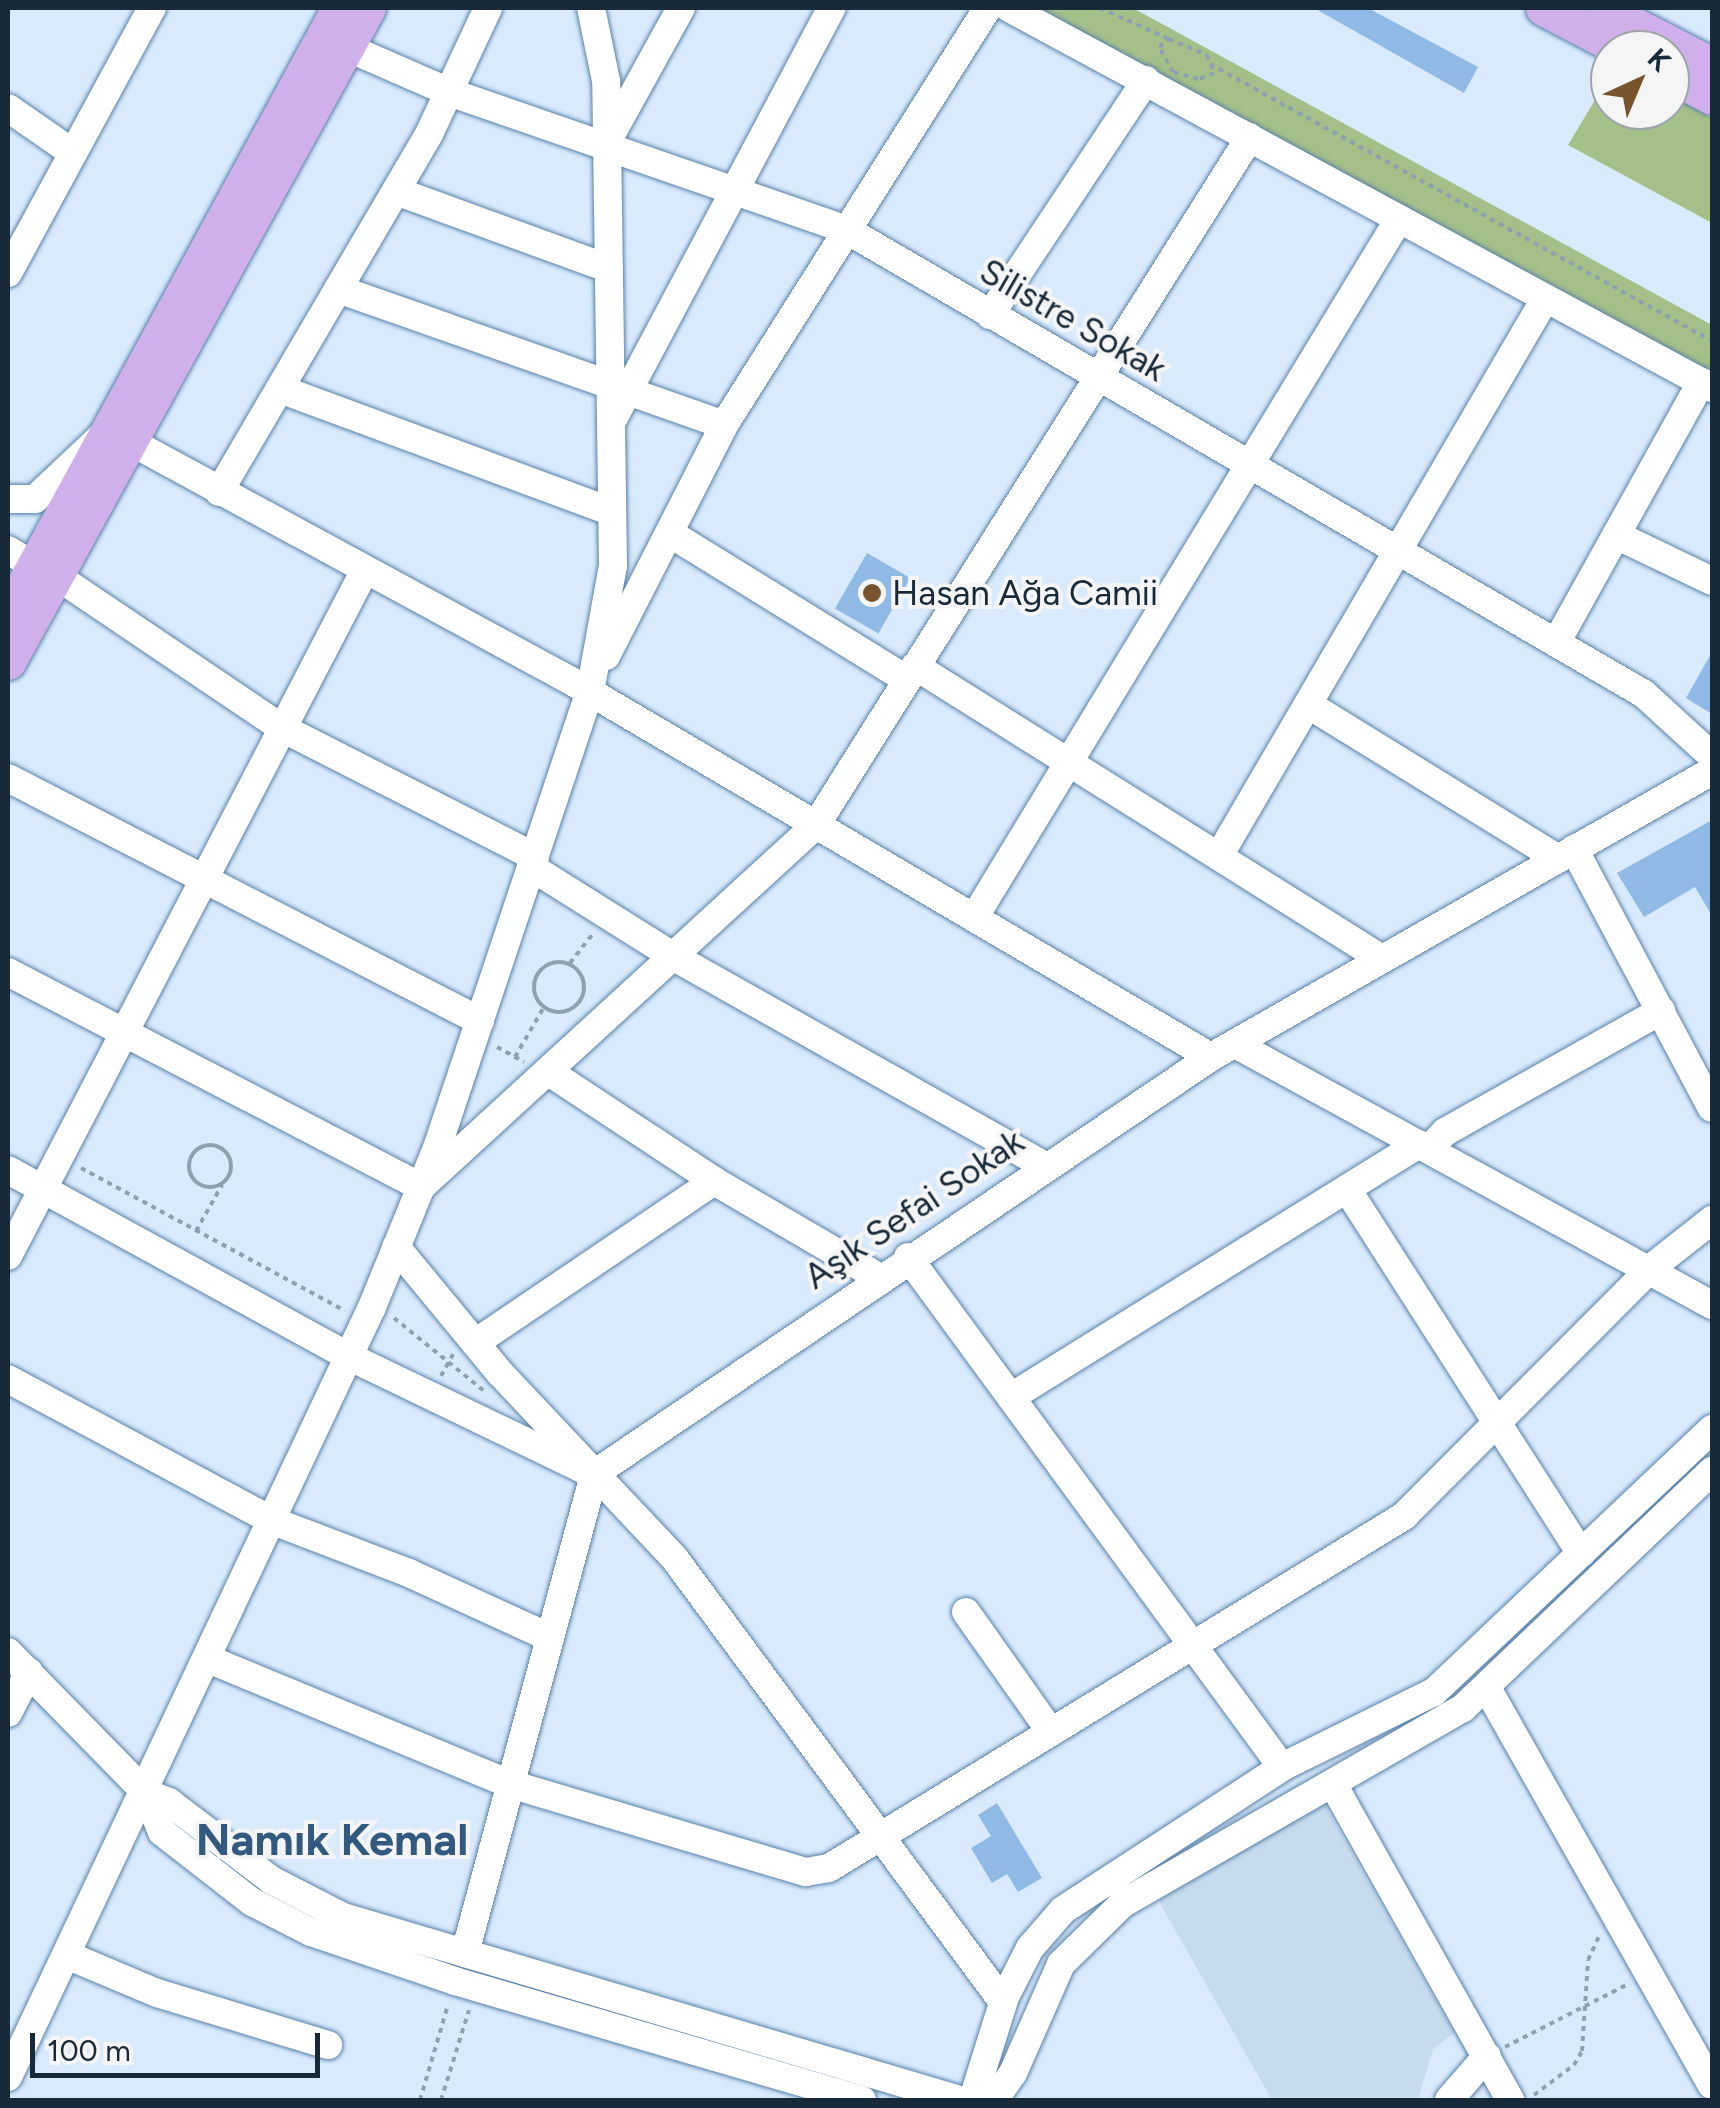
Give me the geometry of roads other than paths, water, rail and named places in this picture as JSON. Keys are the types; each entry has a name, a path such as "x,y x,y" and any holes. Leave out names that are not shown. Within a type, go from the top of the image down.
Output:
{"main road":[{"path":"119,438 339,8"},
{"path":"8,614 119,438 368,8"},
{"path":"1543,8 1590,33"},
{"path":"1602,8 1712,65"},
{"path":"1690,86 1712,98"},
{"path":"8,662 39,569"}],"street":[{"path":"8,274 152,8"},
{"path":"220,492 396,191 488,8"},
{"path":"591,8 606,81 608,268 620,390"},
{"path":"605,146 681,8"},
{"path":"8,2076 69,1956 350,1357 421,1187 591,686 613,566 610,426 620,390 739,190 832,8"},
{"path":"591,686 724,424 988,8"},
{"path":"1010,8 1707,385 1616,534 1556,644"},
{"name":"Silistre Sokak","path":"346,48 449,92 845,230 1644,694 1712,756"},
{"path":"990,315 1146,80"},
{"path":"8,108 73,153"},
{"path":"421,1187 816,826 1094,376 1250,137"},
{"path":"396,191 608,268"},
{"path":"974,918 1066,762 1252,468 1399,219"},
{"path":"338,290 724,424"},
{"path":"1219,856 1400,554 1544,299"},
{"path":"280,389 612,512"},
{"path":"8,499 35,499 119,438 591,686 816,826 974,918 1223,1050 1424,1146 1712,1305"},
{"path":"671,534 1066,762 1382,959"},
{"path":"1616,534 1712,581"},
{"path":"39,569 282,728 533,862 606,915 676,958 1045,1166"},
{"path":"8,1256 364,570"},
{"path":"1309,705 1566,854 1661,1011 1712,1108"},
{"name":"Aşık Sefai Sokak","path":"594,1474 878,1277 1223,1050 1712,770"},
{"path":"8,778 478,1028"},
{"path":"8,972 421,1187"},
{"path":"1011,1397 1347,1188 1661,1011"},
{"path":"547,1073 714,1181 878,1277"},
{"path":"8,1170 350,1357 594,1474"},
{"path":"475,1343 714,1181"},
{"path":"1347,1188 1581,1553"},
{"path":"208,1660 510,1784 806,1872 841,1864 1050,1732 1195,1649 1404,1516 1651,1268 1712,1220"},
{"path":"396,1247 475,1343 676,1560 1003,2002"},
{"path":"908,1258 1282,1767"},
{"path":"8,1380 273,1522 409,1573 549,1637"},
{"path":"976,2100 1003,2002 1030,1948 1063,1910 1282,1767 1434,1692 1712,1429"},
{"path":"465,1952 594,1474"},
{"path":"976,2100 1060,1964 1122,1904 1422,1736 1488,1688 1707,1483"},
{"path":"966,1612 1050,1732"},
{"path":"8,1652 146,1793 162,1832 252,1902 312,1932 466,1984 862,2100"},
{"path":"8,1713 29,1672"},
{"path":"1488,1688 1712,2085"},
{"path":"1334,1786 1510,2100"},
{"path":"146,1793 169,1802 271,1880 342,1917 976,2100"},
{"path":"69,1956 157,1993 328,2046"},
{"path":"1449,2100 1487,2056"}],"place":[{"name":"Hasan Ağa Camii","path":"872,593"}],"district":[{"name":"Namık Kemal","path":"332,1840"}]}
